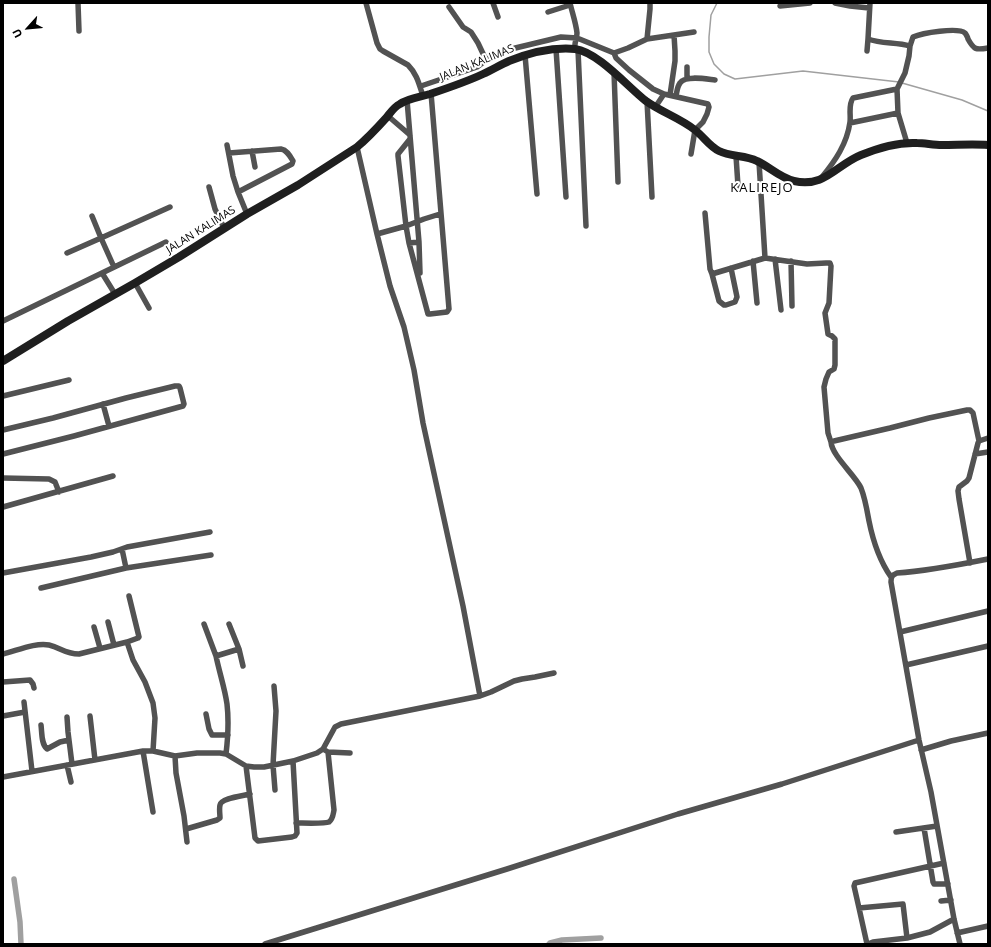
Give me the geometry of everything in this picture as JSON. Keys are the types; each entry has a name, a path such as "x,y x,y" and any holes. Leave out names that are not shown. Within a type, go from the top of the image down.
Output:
{"street":[{"path":"78,3 79,31"},
{"path":"366,3 377,43 380,48 408,65 414,72 423,91 440,214 447,312 428,314 409,243 398,154 410,137"},
{"path":"493,3 498,17"},
{"path":"647,39 650,3"},
{"path":"780,6 810,3"},
{"path":"835,3 850,6 870,5 867,51"},
{"path":"548,12 570,4 577,30 576,45 586,226"},
{"path":"449,6 463,27 471,32 486,60"},
{"path":"907,143 898,113 898,88 905,73 913,37 925,33 961,31 966,34 975,49 980,50 988,48"},
{"path":"423,91 477,68 486,60 507,50 562,37 576,45 614,52 628,48 647,39 694,32"},
{"path":"673,95 675,61 674,35"},
{"path":"868,39 910,46"},
{"name":"JALAN KALIMAS","path":"3,361 68,321 135,283 247,214 298,185 357,147 397,106 407,100 423,91 482,75 525,55 576,45 614,72 647,101 658,104 697,127 710,144 717,150 726,154 752,159 792,181 804,183 817,181 832,173 848,161 862,155 881,148 907,143 988,145"},
{"path":"556,49 566,197"},
{"path":"614,52 616,58 628,70 653,89 664,94 708,104 709,107 705,119 697,127 693,137 691,154"},
{"path":"525,55 537,194"},
{"path":"687,67 687,78"},
{"path":"614,72 618,182"},
{"path":"673,95 679,84 687,78 715,80"},
{"path":"817,181 832,164 843,147 850,123 850,103 853,98 898,88"},
{"path":"658,104 664,94"},
{"path":"407,100 419,242 420,282"},
{"path":"647,101 652,197"},
{"path":"850,123 898,113"},
{"path":"388,116 410,137"},
{"path":"227,145 233,176 247,214"},
{"path":"357,147 390,286 404,327 414,370 423,424 463,606 480,696"},
{"path":"229,154 281,148 285,149 293,163 238,192"},
{"path":"252,151 256,168"},
{"path":"736,156 738,186"},
{"path":"759,162 765,258"},
{"path":"209,188 215,209 224,228"},
{"path":"67,253 170,207"},
{"path":"705,213 710,269 719,301 724,305 735,302 737,297 731,268"},
{"path":"377,234 440,214"},
{"path":"92,216 114,267"},
{"path":"3,321 166,242"},
{"path":"409,243 419,242"},
{"path":"712,274 765,258 806,264 830,263 829,303 825,313 828,334 835,339 836,365 834,369 829,372 824,387 828,433 832,446 840,460 860,487 864,497 876,548 886,571 891,577 919,740 931,792 955,925 960,944"},
{"path":"775,259 781,310"},
{"path":"753,261 757,303"},
{"path":"791,261 792,306"},
{"path":"102,273 114,294"},
{"path":"135,283 149,308"},
{"path":"3,396 69,380"},
{"path":"3,430 175,386 179,386 180,388 184,404 183,406 3,454"},
{"path":"103,404 109,426"},
{"path":"831,442 967,410 970,410 973,413 979,441"},
{"path":"970,563 958,491 959,487 969,478 976,446 979,441 988,438"},
{"path":"975,454 988,452"},
{"path":"3,507 113,476"},
{"path":"3,478 49,479 55,482 59,492"},
{"path":"3,573 91,557 155,542 210,532"},
{"path":"122,549 126,568"},
{"path":"42,588 126,568 211,554"},
{"path":"891,577 896,573 923,571 970,563 988,558"},
{"path":"3,654 47,644 55,646 66,653 79,654 138,638 130,596"},
{"path":"900,632 988,611"},
{"path":"108,622 114,645"},
{"path":"204,624 216,656 226,703 228,722 226,754"},
{"path":"229,624 239,649 243,666"},
{"path":"94,627 100,648"},
{"path":"127,642 133,660 145,682 153,703 155,718 153,751"},
{"path":"906,664 988,646"},
{"path":"216,656 239,649"},
{"path":"296,823 325,823 333,816 334,810 326,750 334,729 346,723 480,696 514,681 554,673"},
{"path":"3,682 30,680 34,688"},
{"path":"274,686 276,711 273,765 275,790"},
{"path":"24,702 32,771"},
{"path":"7,716 25,712"},
{"path":"206,714 209,729 212,735 228,735"},
{"path":"90,716 95,760"},
{"path":"67,717 71,782"},
{"path":"41,725 43,744 47,749 60,742 69,740"},
{"path":"921,750 988,732"},
{"path":"265,944 678,814 782,784 919,740"},
{"path":"5,776 143,751 153,751 175,756 196,753 220,753 226,754 246,766 254,767 264,767 293,761 326,750 350,753"},
{"path":"143,751 153,812"},
{"path":"175,756 176,773 182,803 187,842"},
{"path":"246,766 256,840 295,836 297,833 293,761"},
{"path":"186,829 217,820 220,818 220,806 222,802 250,794"},
{"path":"896,832 937,826"},
{"path":"924,828 933,882 934,884 948,884"},
{"path":"944,863 855,882 854,886 868,944 872,942 906,938 955,925 988,926"},
{"path":"941,901 951,900"},
{"path":"859,908 903,904 906,938"}],"waterway":[{"path":"717,3 711,15 709,52 714,64 724,74 735,79 803,71 899,82"},
{"path":"902,83 962,100 988,111"},
{"path":"14,879 20,922 21,944"},
{"path":"549,944 562,940 601,938"}],"district":[{"name":"KALIREJO","path":"762,188"}]}
